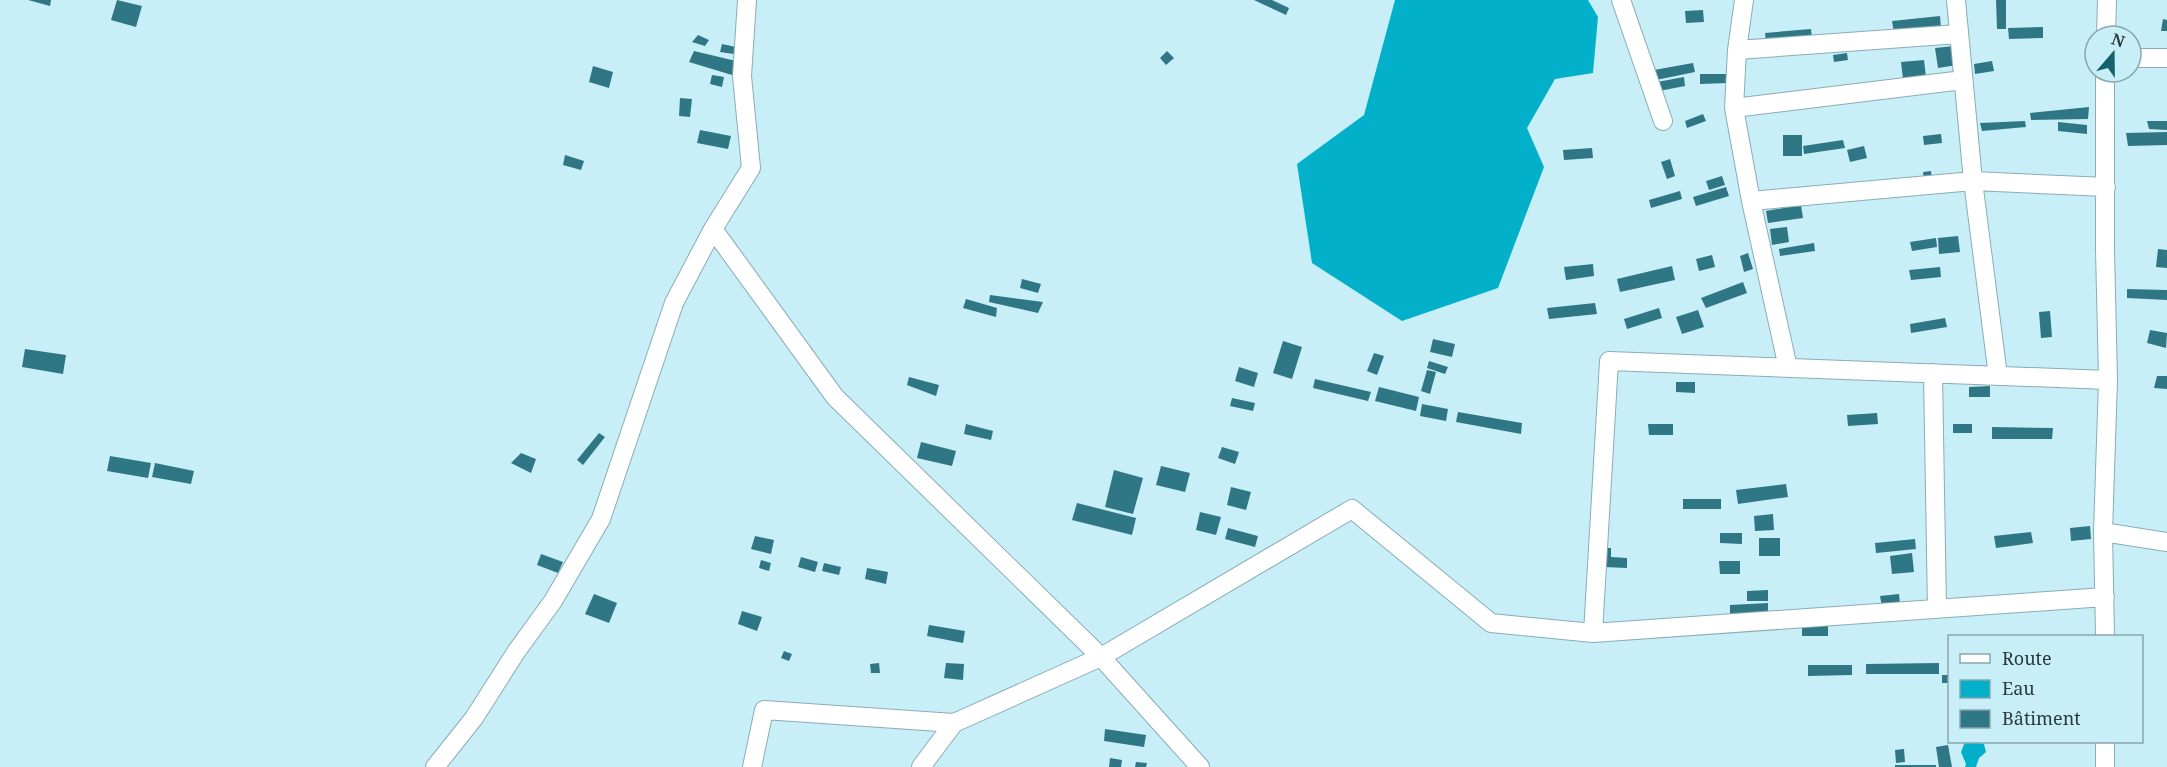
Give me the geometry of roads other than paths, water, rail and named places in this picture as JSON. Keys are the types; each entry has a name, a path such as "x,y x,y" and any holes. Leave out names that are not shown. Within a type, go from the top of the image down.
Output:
{"street":[{"path":"435,767 474,718 516,652 553,602 601,519 674,303 713,229 751,168 742,76 747,0"},
{"path":"1622,0 1663,121"},
{"path":"1744,0 1737,50 1734,108 1751,201 1788,368"},
{"path":"1956,0 1973,181 1998,376"},
{"path":"2106,24 2107,0"},
{"path":"1737,50 1959,34"},
{"path":"2143,58 2167,58"},
{"path":"1734,108 1963,80"},
{"path":"2105,84 2108,380 2103,532 2105,635"},
{"path":"1751,201 1973,181 2106,187"},
{"path":"713,229 835,397 1101,657 1200,767"},
{"path":"1593,633 1609,361 2108,380"},
{"path":"1933,374 1938,609"},
{"path":"752,767 764,710 954,723 1101,657 1352,509 1491,623 1593,633 2105,597"},
{"path":"2103,532 2167,542"},
{"path":"921,767 954,723"},
{"path":"2105,743 2105,767"}],"water":[{"path":"1395,0 1588,0 1598,17 1593,73 1555,79 1527,128 1544,167 1498,288 1402,321 1312,263 1297,164 1364,115"},
{"path":"1965,743 1980,743 1984,744 1986,752 1979,758 1976,767 1965,767 1961,752"}]}
